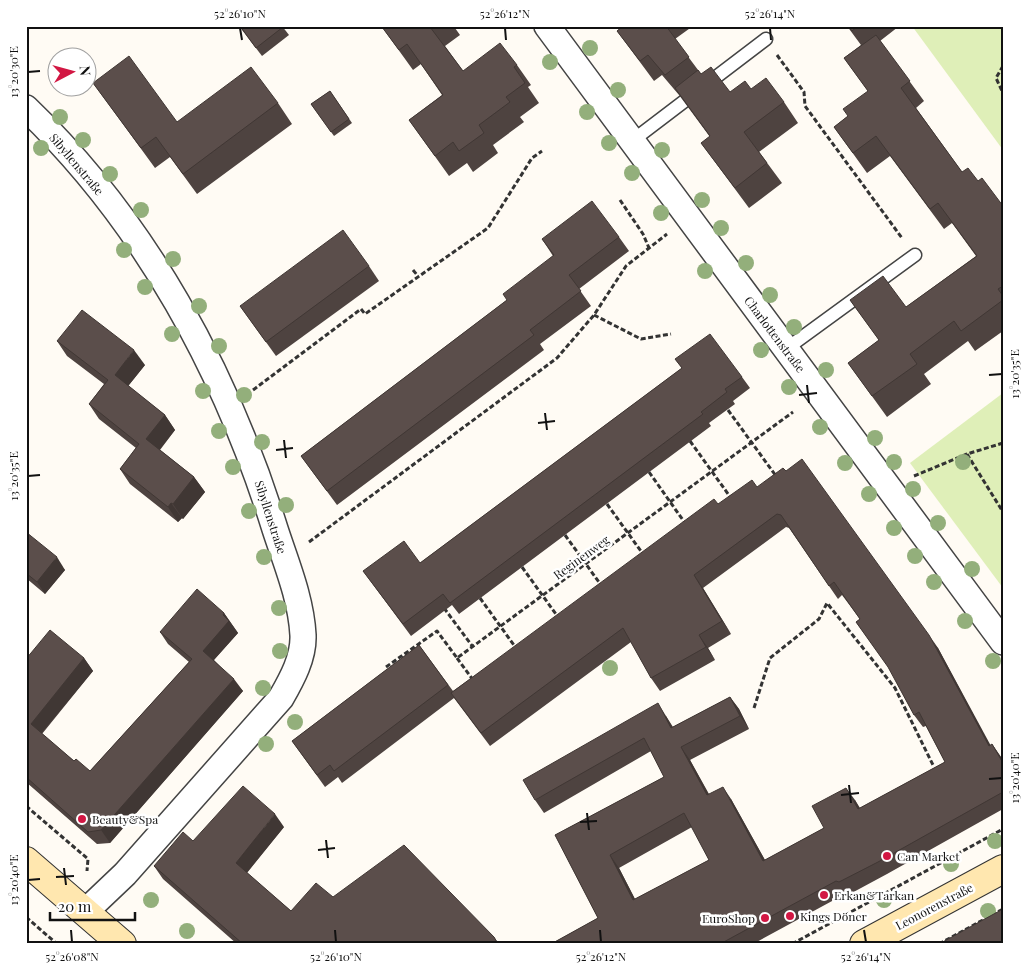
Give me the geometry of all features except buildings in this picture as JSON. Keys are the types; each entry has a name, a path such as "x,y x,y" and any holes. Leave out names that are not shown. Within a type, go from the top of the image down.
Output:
{"main road":[{"path":"26,861 122,944"},
{"name":"Leonorenstraße","path":"864,944 1003,869"}],"street":[{"name":"Charlottenstraße","path":"547,26 1003,642"},
{"name":"Sibyllenstraße","path":"26,108 70,154 132,232 166,283 210,363 261,484 298,600 303,636 299,660 291,681 281,698 125,874 84,912"}],"lane":[{"path":"632,141 766,39"},
{"path":"786,349 915,256"}],"path":[{"path":"766,39 804,92 805,106 915,256"},
{"path":"1003,66 996,78 1003,93"},
{"path":"253,390 361,309 365,314 488,228 532,158 542,151"},
{"path":"620,200 644,234 649,248"},
{"path":"306,544 557,358 594,314 626,266 668,234"},
{"path":"413,270 418,276"},
{"path":"594,314 641,339 671,334"},
{"path":"728,410 778,479"},
{"name":"Reginenweg","path":"457,658 793,412"},
{"path":"690,441 733,501"},
{"path":"914,476 967,454 1003,443"},
{"path":"967,454 1003,512"},
{"path":"648,472 686,525"},
{"path":"607,504 644,556"},
{"path":"565,535 602,586"},
{"path":"522,567 559,618"},
{"path":"480,598 517,650"},
{"path":"754,708 770,658 819,619 827,603 895,688 934,767"},
{"path":"444,607 473,647"},
{"path":"386,667 437,631 474,682"},
{"path":"26,806 88,859"},
{"path":"792,944 1003,829"},
{"path":"939,944 1003,909"},
{"path":"26,917 57,944"}],"green space":[{"path":"912,26 1003,26 1003,150"},
{"path":"1003,393 1003,588 910,463"}],"place":[{"name":"Beauty&Spa","path":"82,819"},
{"name":"Can Market","path":"887,856"},
{"name":"Erkan&Tarkan","path":"824,895"},
{"name":"Kings Döner","path":"790,916"},
{"name":"EuroShop","path":"765,918"}]}
